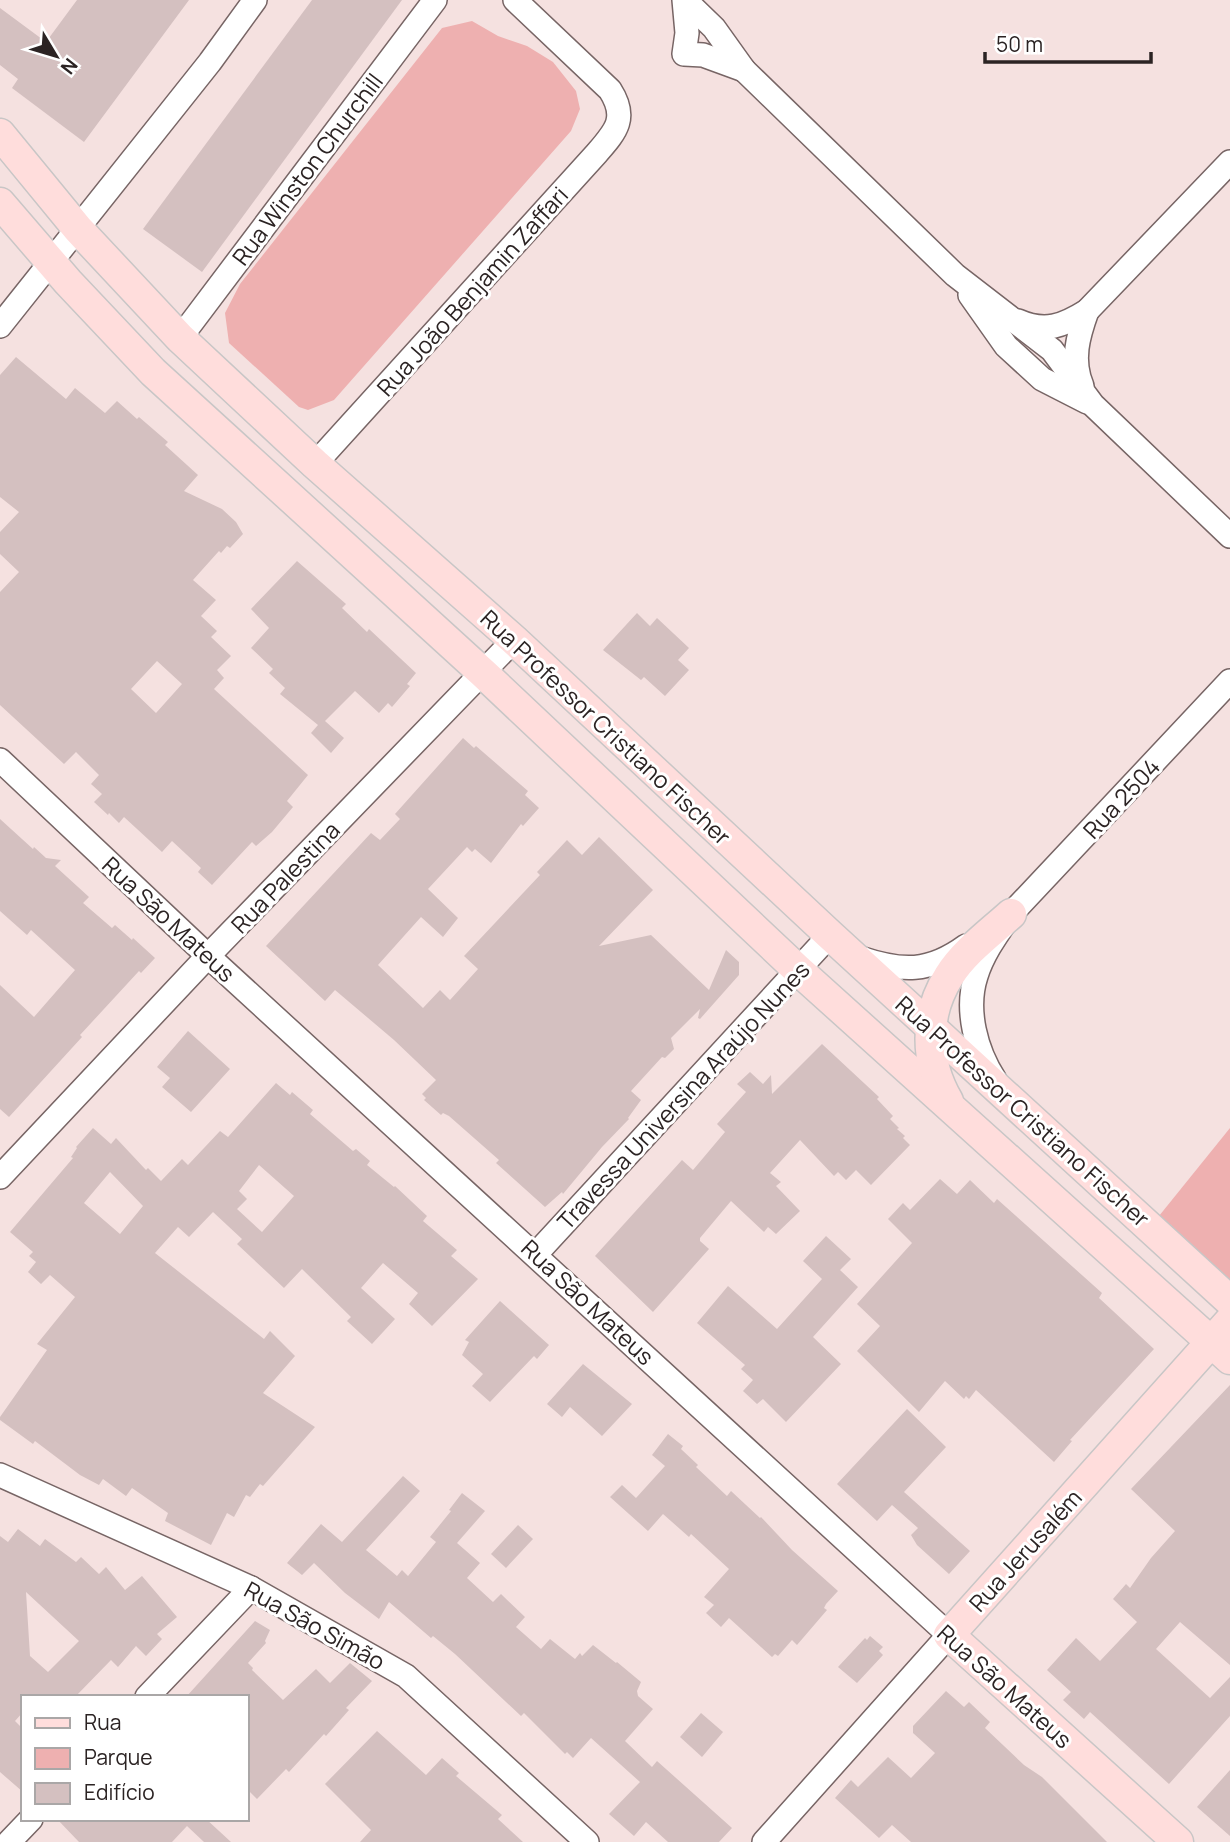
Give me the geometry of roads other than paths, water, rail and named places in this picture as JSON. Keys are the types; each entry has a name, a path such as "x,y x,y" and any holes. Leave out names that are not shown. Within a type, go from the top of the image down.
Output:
{"main road":[{"name":"Rua Professor Cristiano Fischer","path":"0,134 78,229 180,338 316,464 514,640 830,935 1230,1301"},
{"name":"Rua Professor Cristiano Fischer","path":"0,203 51,263 153,372 484,673 798,970 955,1112 1224,1341"},
{"path":"955,1112 937,1082 931,1055 931,1026 939,995 950,975 974,947 1011,914"},
{"name":"Rua Jerusalém","path":"950,1635 1224,1341"},
{"name":"Rua São Mateus","path":"950,1635 1178,1842"}],"street":[{"path":"0,326 210,62 255,0"},
{"name":"Rua Winston Churchill","path":"180,338 435,0"},
{"name":"Rua João Benjamin Zaffari","path":"316,464 613,134 618,124 620,112 617,100 610,90 515,0"},
{"path":"685,0 687,33 684,54 703,55 744,70"},
{"path":"685,0 714,28 744,70 955,275 1052,350 1093,405 1230,536"},
{"path":"1009,317 1028,325 1049,327 1065,324 1087,311 1230,162"},
{"path":"955,275 1006,346 1042,379 1093,405"},
{"path":"1087,311 1078,335 1076,358 1080,382 1093,405"},
{"name":"Rua Palestina","path":"0,1177 514,640"},
{"name":"Rua 2504","path":"1004,1093 984,1063 975,1033 972,998 976,975 989,947 1011,914 1230,681"},
{"name":"Rua São Mateus","path":"0,760 208,957 950,1635"},
{"name":"Rua 2504","path":"853,956 890,968 917,969 936,964 958,952 1011,914"},
{"name":"Travessa Universina Araújo Nunes","path":"536,1254 830,935"},
{"name":"Rua São Simão","path":"0,1475 250,1588 406,1676 587,1842"},
{"path":"149,1695 250,1588"},
{"name":"Rua Jerusalém","path":"764,1842 950,1635"},
{"path":"9,1842 29,1821"}]}
